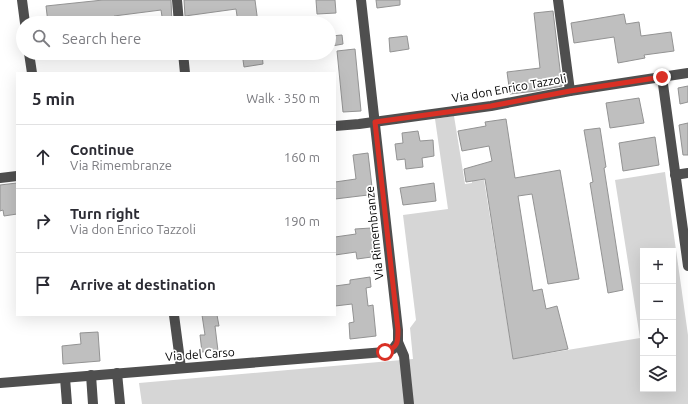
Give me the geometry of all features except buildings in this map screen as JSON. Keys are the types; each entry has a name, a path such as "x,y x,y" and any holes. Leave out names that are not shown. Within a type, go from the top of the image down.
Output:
{"street":[{"path":"22,0 24,16"},
{"path":"176,0 178,16"},
{"name":"Via Rimembranze","path":"361,0 398,330 398,342 404,356 409,404"},
{"path":"558,0 570,91"},
{"path":"30,60 32,72"},
{"path":"184,60 186,72"},
{"name":"Via don Enrico Tazzoli","path":"336,126 491,106 570,91 688,73"},
{"path":"662,77 688,266"},
{"path":"675,175 688,172"},
{"path":"0,178 16,176"},
{"path":"174,316 181,368"},
{"name":"Via del Carso","path":"0,383 385,352 393,349 398,342"},
{"path":"117,373 120,404"},
{"path":"91,375 93,404"},
{"path":"64,378 67,404"}],"shaded area":[{"path":"454,116 465,184 472,183 472,181 484,180 513,359 640,338 640,392 676,392 676,250 688,335 688,404 142,404 139,383 413,359 410,328 416,320 403,215 448,209 435,119"},
{"path":"665,172 676,248 640,248 640,338 615,180"}],"route":[{"path":"385,352 393,349 398,342 398,330 375,122 491,106 570,91 662,77"}]}
